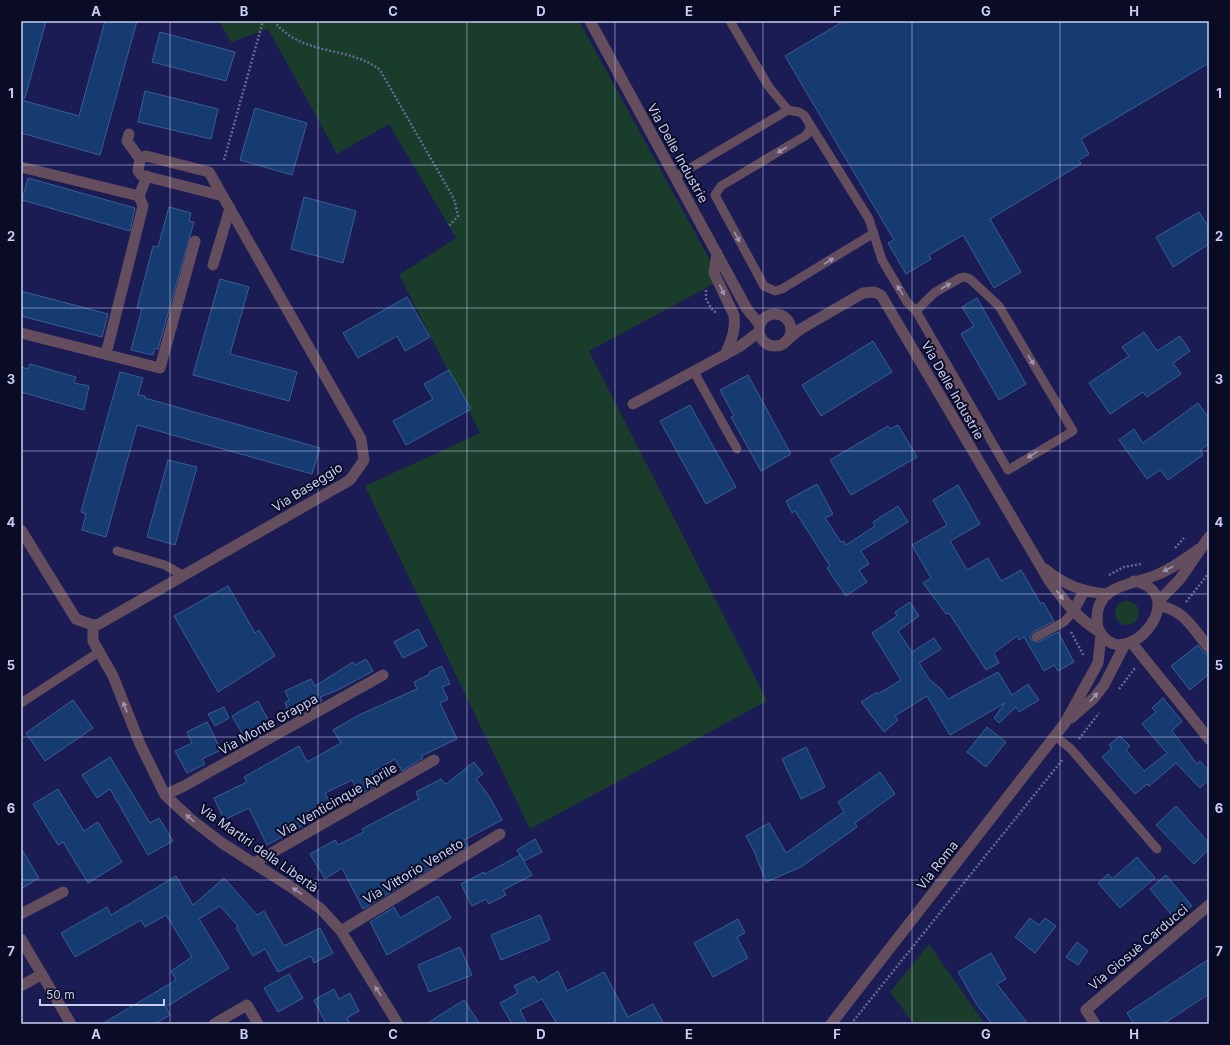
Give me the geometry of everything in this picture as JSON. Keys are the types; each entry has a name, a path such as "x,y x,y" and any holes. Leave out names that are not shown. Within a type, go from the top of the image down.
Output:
{"street":[{"name":"Via Delle Industrie","path":"590,21 746,309 759,329 765,343 777,346 815,321 867,292 874,292 881,296 1038,563 1072,612 1087,625 1100,633"},
{"path":"129,134 127,141 140,159 138,171 141,175 223,196"},
{"name":"Via Baseggio","path":"93,625 99,624 120,614 350,480 364,460 361,439 209,172 146,156 140,159"},
{"path":"21,166 139,196"},
{"path":"106,354 143,206 139,196 148,176"},
{"path":"213,265 230,208"},
{"path":"21,332 160,368 195,241"},
{"path":"717,253 714,273 734,315 735,323 733,337 725,355"},
{"name":"Via Delle Industrie","path":"741,299 752,309 770,315 776,314 796,322 815,321"},
{"path":"633,404 739,347 759,329 764,318 770,315"},
{"path":"786,319 790,331 786,341"},
{"path":"739,347 765,343"},
{"path":"21,530 76,619 93,625"},
{"name":"Via Roma","path":"1065,723 1094,698 1104,685 1128,643 1146,632 1153,622 1158,604 1180,579 1209,537"},
{"name":"Via Roma","path":"831,1024 1065,723 1098,663 1100,633 1097,613 1099,606 1108,594 1124,584 1153,577 1199,550"},
{"name":"Via Delle Industrie","path":"1038,563 1058,579 1084,591 1108,594"},
{"path":"1134,581 1151,588 1156,594 1158,604 1170,607 1179,612 1209,648"},
{"path":"1072,612 1084,591"},
{"name":"Via Martiri della Libertà","path":"93,625 93,641 113,676 140,744 165,795 192,820 222,843 321,909 341,931 398,1024"},
{"path":"1100,633 1111,643 1128,643 1209,739"},
{"name":"Via Monte Grappa","path":"165,795 184,786 383,675"},
{"name":"Via Venticinque Aprile","path":"254,863 434,760"},
{"name":"Via Vittorio Veneto","path":"341,931 500,834"},
{"path":"21,914 63,892"},
{"name":"Via Giosuè Carducci","path":"1095,1024 1086,1010 1209,905"},
{"path":"21,939 71,1024"},
{"path":"21,986 42,974"},
{"path":"214,1024 247,1005 258,1024"}],"lane":[{"path":"730,21 769,87 788,110 799,112 804,115 869,218 882,260 907,302 916,311 1008,470 1073,431 999,306 968,277 960,278 934,293 916,311"},
{"path":"675,177 788,110"},
{"path":"810,125 809,132 805,136 721,186 715,195 764,286 775,291 782,289 874,233"},
{"path":"694,372 737,449"},
{"path":"117,551 166,565 184,576"},
{"path":"1036,637 1064,622 1072,612"},
{"path":"21,702 100,652"},
{"path":"1055,736 1071,749 1157,849"}],"path":[{"path":"224,160 263,21"},
{"path":"274,21 293,38 300,42 367,61 380,70 454,199 458,216 449,226"},
{"path":"706,286 705,297 714,313 722,313"},
{"path":"1171,552 1184,538"},
{"path":"1104,578 1124,567 1146,564"},
{"path":"1064,622 1084,655 1083,662"},
{"path":"852,1024 1100,713"}],"green space":[{"path":"219,21 579,21 721,280 589,351 767,701 530,829 365,486 480,433 399,275 456,238 389,124 337,154 268,29 231,42"},
{"path":"1127,601 1132,602 1138,608 1138,618 1132,624 1127,625 1122,624 1116,618 1115,613 1116,608 1122,602"},
{"path":"929,944 985,1024 914,1024 890,992"}],"building":[{"path":"21,21 46,21 25,98 21,98"},
{"path":"105,21 137,21 100,155 21,133 21,100 79,116"},
{"path":"844,21 1209,21 1209,63 1081,139 1089,154 1079,160 1081,164 990,219 1021,272 994,288 963,235 929,255 931,259 906,274 888,243 894,240 785,56"},
{"path":"160,32 235,52 226,81 152,62"},
{"path":"145,91 218,109 211,139 138,122"},
{"path":"255,108 307,123 292,175 240,160"},
{"path":"28,178 135,208 130,231 22,200"},
{"path":"304,197 356,211 343,263 291,249"},
{"path":"169,207 191,213 189,221 194,222 158,349 155,348 153,355 131,350 142,309 137,308 153,246 158,247"},
{"path":"1199,212 1209,228 1209,244 1173,267 1156,237"},
{"path":"220,279 249,287 230,354 297,372 289,401 193,375"},
{"path":"21,291 108,314 102,337 21,316"},
{"path":"407,297 430,337 405,351 397,336 358,358 343,333"},
{"path":"977,298 1026,384 999,400 961,334 974,326 962,307"},
{"path":"1144,332 1157,351 1180,336 1190,351 1173,363 1181,374 1147,397 1143,392 1110,414 1089,383 1129,356 1122,347"},
{"path":"873,341 892,372 821,416 802,385"},
{"path":"30,364 76,377 74,383 89,386 84,410 21,392 21,367 28,369"},
{"path":"449,370 471,409 406,445 393,421 433,399 424,384"},
{"path":"120,372 143,378 138,395 145,396 145,398 320,448 312,474 137,425 106,537 82,530 86,514 81,512"},
{"path":"748,375 791,454 761,471 731,417 734,416 720,390"},
{"path":"1198,403 1209,418 1209,444 1200,450 1203,455 1168,480 1160,470 1147,479 1119,440 1134,429 1143,443"},
{"path":"690,405 736,487 706,504 660,421"},
{"path":"898,425 917,457 851,495 830,460 888,426 890,429"},
{"path":"168,460 197,467 175,545 147,537"},
{"path":"817,484 833,514 825,518 841,542 844,541 846,545 875,526 873,522 898,506 908,522 861,551 869,564 859,570 867,582 846,596 827,568 830,566 795,511 792,513 786,501"},
{"path":"958,485 980,524 950,541 967,570 988,558 1001,581 1021,570 1041,604 1043,602 1054,621 1033,632 1030,636 1031,640 1038,642 1058,632 1074,662 1058,671 1054,665 1044,671 1024,637 1019,640 1017,636 994,653 999,663 986,670 949,613 946,614 923,583 931,578 912,545 947,525 933,500"},
{"path":"228,586 255,633 259,630 275,656 218,692 174,616"},
{"path":"910,602 919,616 898,631 912,652 934,638 941,649 919,663 929,679 941,689 948,699 998,672 1012,695 1028,684 1039,700 1019,712 1016,707 999,723 994,718 1005,703 950,735 927,696 895,716 898,720 884,732 861,702 901,680 872,633 897,616 895,612"},
{"path":"418,629 427,646 403,658 394,642"},
{"path":"1198,645 1204,653 1209,655 1209,674 1190,690 1171,666"},
{"path":"366,659 373,671 338,690 320,697 322,701 296,715 293,708 288,710 285,703 289,700 285,691 311,679 315,686 353,662 355,665"},
{"path":"442,666 450,684 442,687 448,699 440,703 457,739 421,756 423,758 402,771 395,759 372,772 378,784 359,795 352,780 325,793 333,809 267,845 249,808 224,820 214,798 247,782 244,777 299,746 307,762 341,743 333,730 359,715 417,689 414,682 430,674 429,672"},
{"path":"1163,698 1182,721 1172,731 1197,764 1200,761 1209,771 1209,780 1200,788 1176,763 1149,786 1147,784 1135,794 1102,757 1112,748 1109,745 1120,736 1130,746 1126,750 1144,771 1167,753 1142,724 1156,712 1152,708"},
{"path":"73,700 93,728 45,761 26,733"},
{"path":"258,701 271,725 246,740 232,716"},
{"path":"224,707 229,718 215,726 208,714"},
{"path":"207,722 221,750 202,759 205,764 187,773 175,751 192,743 187,732"},
{"path":"987,727 1006,742 986,767 967,752"},
{"path":"806,747 825,787 801,799 782,759"},
{"path":"110,757 150,823 159,818 173,841 148,855 110,789 97,798 82,775"},
{"path":"474,762 483,774 476,779 489,796 502,820 464,840 468,846 363,909 342,868 325,879 310,854 335,840 338,845 364,832 362,829 419,799 416,792 441,779 446,784"},
{"path":"880,772 895,794 855,823 857,827 801,867 766,882 754,851 746,836 769,823 786,853 844,812 838,802"},
{"path":"58,789 84,831 98,822 122,862 88,883 63,842 58,845 33,804"},
{"path":"1176,806 1209,843 1209,849 1194,864 1156,825"},
{"path":"535,839 542,852 524,861 517,850"},
{"path":"21,848 39,878 21,889"},
{"path":"520,855 532,875 503,890 506,895 489,904 486,899 472,906 461,884 484,872 485,874"},
{"path":"1137,857 1155,878 1120,908 1098,883 1108,874 1112,879"},
{"path":"1166,875 1192,906 1175,919 1150,889"},
{"path":"176,876 193,905 224,878 257,915 264,911 284,946 320,928 333,953 314,963 311,956 278,972 265,949 253,956 236,928 238,926 220,906 199,919 229,968 166,1007 170,1015 155,1024 102,1024 176,980 171,971 192,957 166,915 145,927 141,920 75,957 61,933 107,907 111,915"},
{"path":"438,896 451,918 387,955 370,922 394,907 400,918"},
{"path":"540,915 550,940 501,960 491,935"},
{"path":"1030,918 1039,925 1045,918 1056,926 1035,953 1015,937"},
{"path":"738,919 745,933 737,937 748,958 713,977 694,943"},
{"path":"1077,942 1088,951 1078,965 1066,957"},
{"path":"460,947 472,975 429,992 418,965"},
{"path":"991,953 1006,979 997,984 1028,1024 992,1024 977,1005 958,972"},
{"path":"1209,959 1209,994 1163,1024 1134,1024 1127,1013"},
{"path":"558,971 567,991 604,972 628,1017 653,1004 664,1024 557,1024 542,999 520,1010 527,1024 512,1024 500,1003 518,993 514,986 534,976 538,983"},
{"path":"289,974 303,998 278,1012 264,988"},
{"path":"334,989 339,999 350,993 359,1011 347,1018 350,1024 326,1024 314,1000"},
{"path":"464,1000 480,1024 426,1024"}]}
